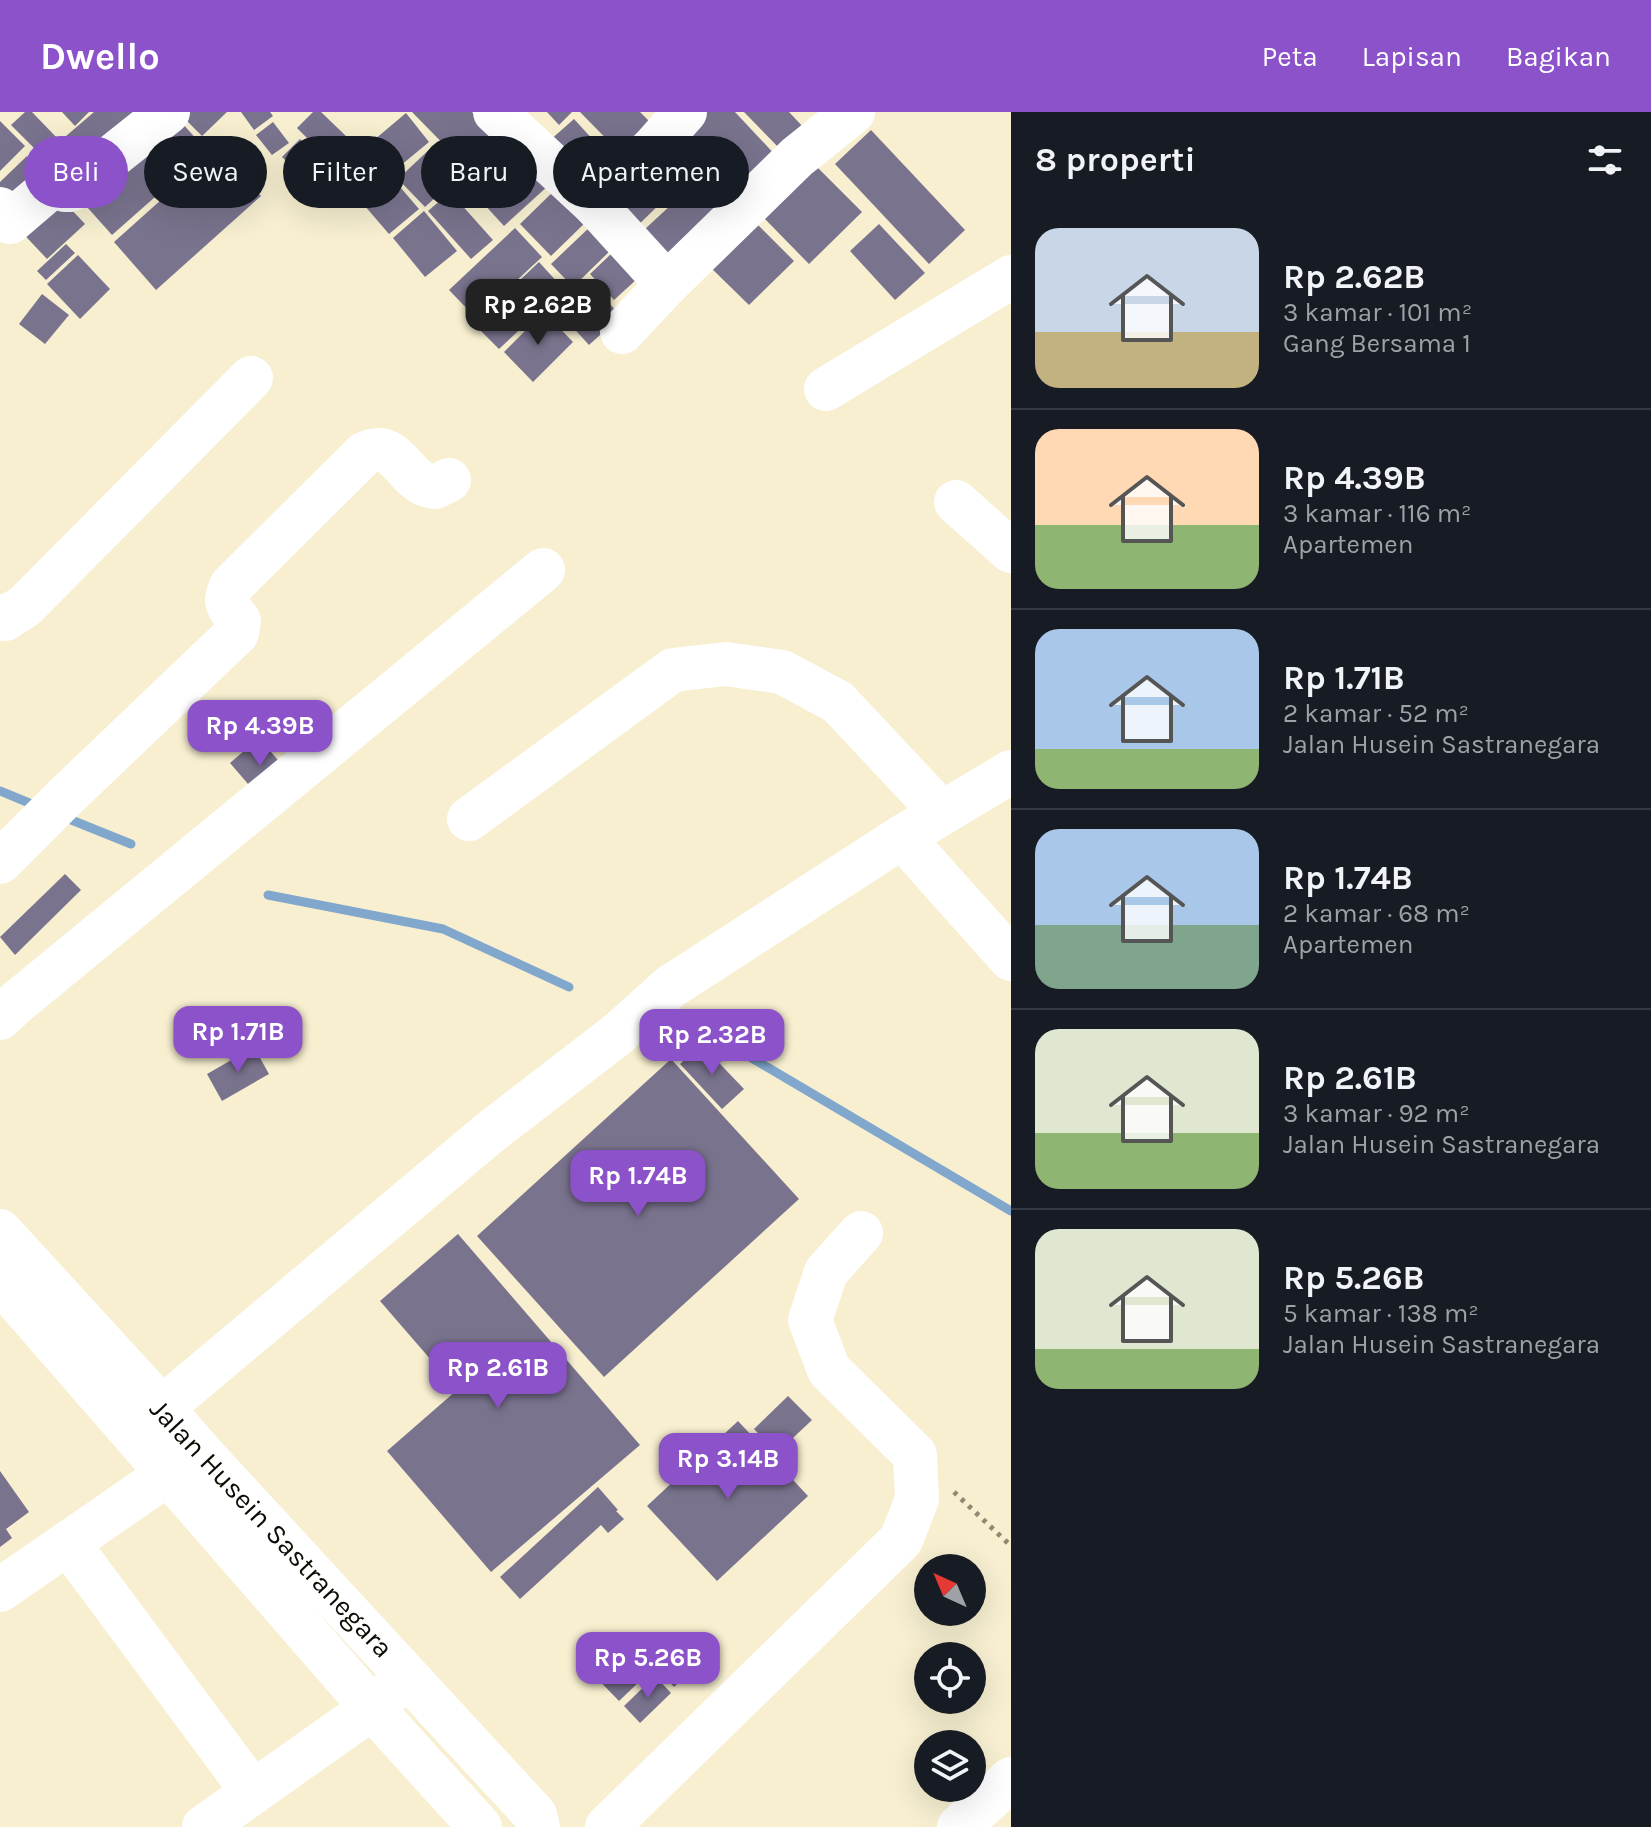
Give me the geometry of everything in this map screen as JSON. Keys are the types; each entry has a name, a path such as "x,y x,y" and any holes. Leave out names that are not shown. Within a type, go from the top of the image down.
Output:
{"main road":[{"path":"3,221 51,187 70,190 168,112"},
{"path":"495,112 553,166"},
{"path":"664,136 685,112"},
{"path":"622,332 797,157 853,112"},
{"path":"598,208 667,284"},
{"path":"826,389 1011,277"},
{"path":"0,616 5,619 25,606 251,378"},
{"path":"0,862 237,633 239,621 226,597 231,586 364,454 374,449 388,452 422,483 435,487 449,480"},
{"path":"956,502 1011,551"},
{"path":"2,1016 543,570"},
{"path":"469,819 673,670 726,664 782,672 838,702 942,813"},
{"path":"162,1408 488,1134 619,1033 670,987 902,837 1011,772"},
{"path":"902,837 1011,959"},
{"name":"Jalan Husein Sastranegara","path":"0,1231 535,1815 538,1827"},
{"path":"607,1827 901,1540 917,1499 915,1455 829,1370 810,1320 826,1272 861,1233"},
{"name":"Jalan Husein Sastranegara","path":"0,1281 372,1708 480,1827"},
{"path":"0,1590 169,1473"},
{"path":"68,1543 253,1792"},
{"path":"204,1827 372,1708 407,1676"},
{"path":"959,1827 1011,1779"}],"path":[{"path":"915,1455 1011,1546"}],"building":[{"path":"25,112 32,112 55,136 24,138 11,125"},
{"path":"62,112 89,112 75,126"},
{"path":"94,112 156,112 128,136 66,136"},
{"path":"188,112 227,112 202,136 183,117"},
{"path":"241,112 270,112 273,116 254,130"},
{"path":"313,112 321,112 346,136 305,136 297,128"},
{"path":"412,112 472,112 496,136 436,136"},
{"path":"547,112 572,112 559,125"},
{"path":"580,112 640,112 660,132 656,136 604,136"},
{"path":"700,112 735,112 780,160 749,188 749,136 692,136 684,127"},
{"path":"744,112 789,112 804,128 781,150"},
{"path":"406,113 424,136 421,136 421,149 405,162 405,136 379,136"},
{"path":"174,114 194,136 149,136"},
{"path":"574,119 590,136 555,136"},
{"path":"0,121 24,147 0,171"},
{"path":"273,122 284,136 283,147 272,155 267,149 267,136 256,135"},
{"path":"871,130 965,230 929,264 835,164"},
{"path":"553,138 553,163 540,149"},
{"path":"144,141 144,207 112,235 88,208 128,208 128,155"},
{"path":"421,157 421,203 405,186 405,172"},
{"path":"24,159 24,192 0,203 0,182"},
{"path":"816,166 862,212 809,264 764,218"},
{"path":"537,172 549,185 537,196"},
{"path":"553,192 553,208 576,208 588,220 551,256 520,224"},
{"path":"405,193 419,209 389,234 367,208 405,208"},
{"path":"34,208 70,208 85,224 47,259 16,226"},
{"path":"152,208 248,208 156,290 114,242"},
{"path":"431,208 464,208 493,240 471,259 428,211"},
{"path":"488,208 524,208 504,226"},
{"path":"604,208 656,208 629,234"},
{"path":"668,208 734,208 662,275 631,242"},
{"path":"424,211 457,251 425,277 393,238"},
{"path":"751,218 794,261 749,305 706,263"},
{"path":"879,224 925,273 895,300 850,251"},
{"path":"592,225 613,248 573,287 551,264"},
{"path":"515,228 542,257 476,318 449,290"},
{"path":"66,244 75,253 46,280 37,271"},
{"path":"612,253 637,279 614,300 590,274"},
{"path":"78,255 110,289 80,319 47,284"},
{"path":"539,262 569,295 549,313 519,281"},
{"path":"590,283 621,316 589,345 559,312"},
{"path":"42,294 69,315 45,344 19,324"},
{"path":"509,298 530,320 499,349 478,328"},
{"path":"544,312 573,342 533,382 504,352"},
{"path":"259,738 289,773 260,798 230,763"},
{"path":"65,874 81,890 15,955 0,937"},
{"path":"701,1044 744,1089 722,1109 680,1064"},
{"path":"254,1047 269,1074 222,1101 207,1074"},
{"path":"671,1059 799,1199 604,1377 477,1236"},
{"path":"458,1234 640,1445 491,1572 387,1451 457,1390 380,1301"},
{"path":"788,1396 812,1420 777,1453 754,1429"},
{"path":"738,1421 808,1496 717,1581 647,1506"},
{"path":"0,1471 29,1512 6,1529 12,1538 0,1547"},
{"path":"598,1487 624,1519 608,1533 601,1525 520,1599 500,1577"},
{"path":"688,1635 707,1655 674,1687 655,1667"},
{"path":"608,1645 641,1680 619,1701 586,1667"},
{"path":"655,1676 671,1693 640,1723 624,1706"}],"waterway":[{"path":"0,791 39,807"},
{"path":"64,817 131,844"},
{"path":"268,895 443,929 569,987"},
{"path":"667,1026 728,1044 1011,1211"}]}
